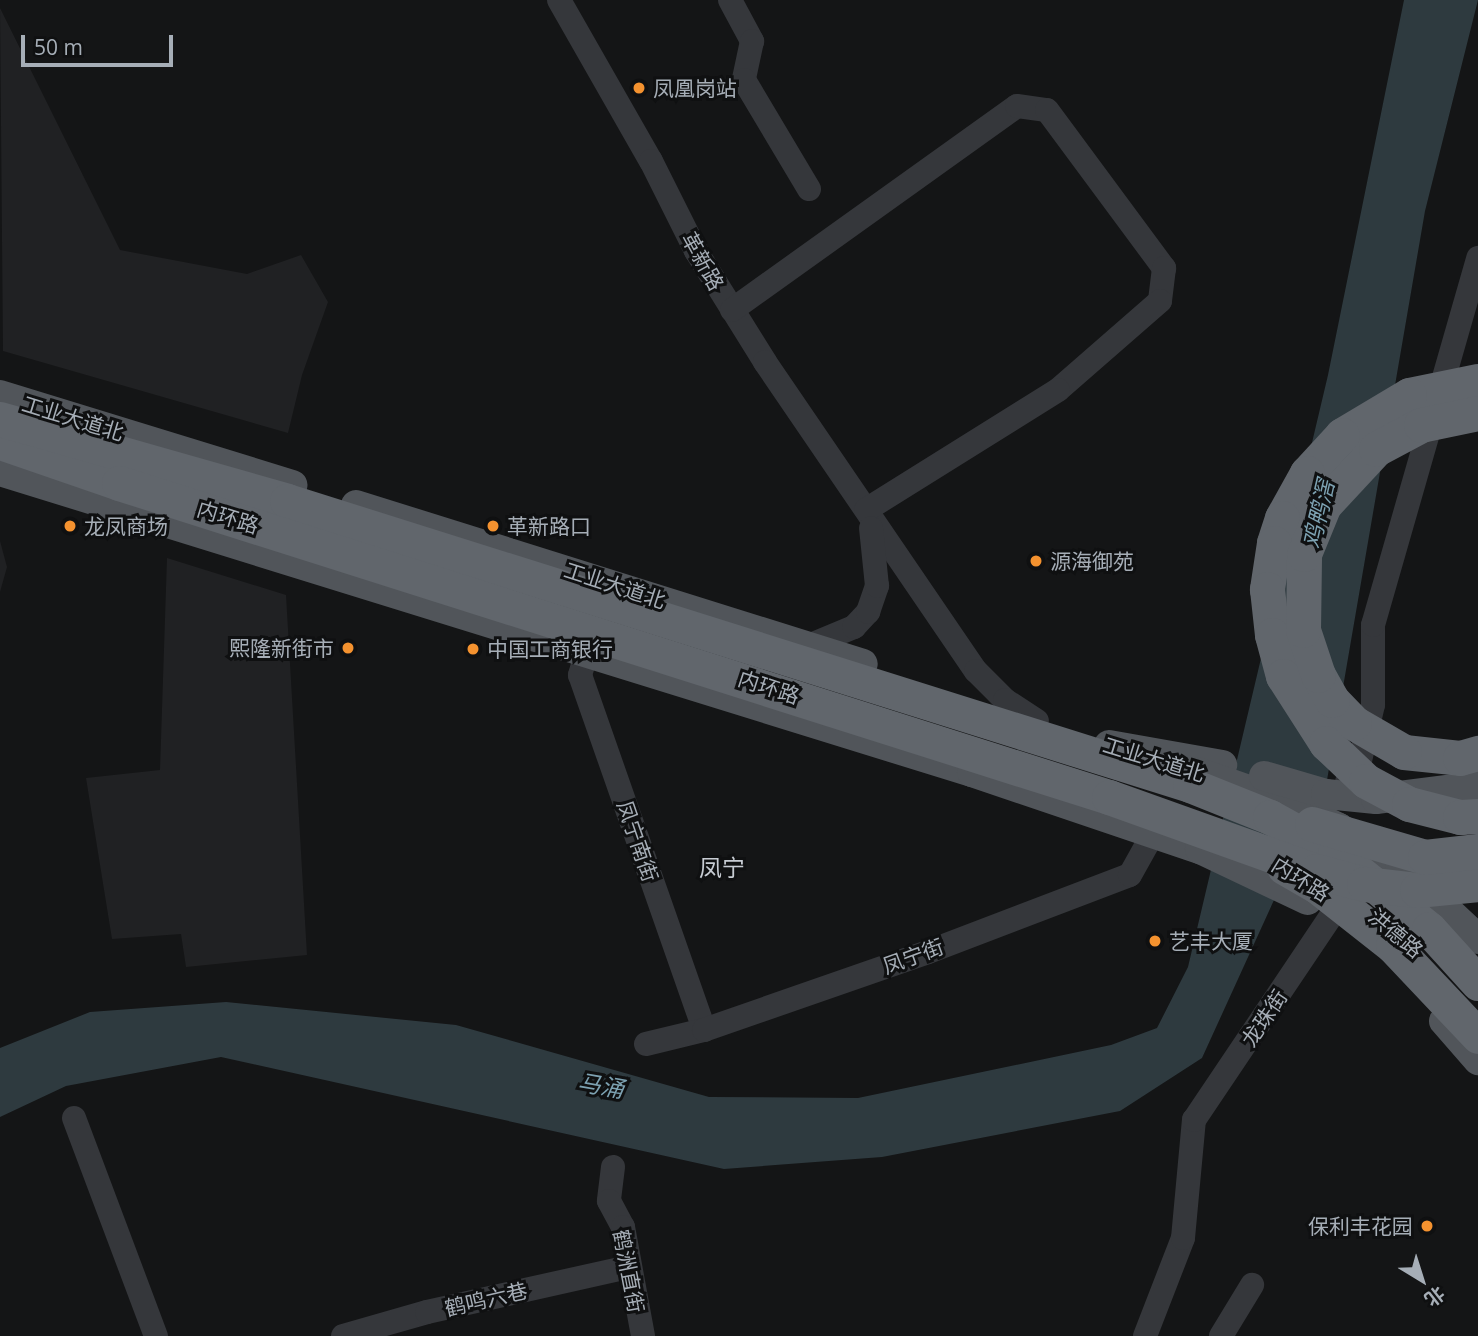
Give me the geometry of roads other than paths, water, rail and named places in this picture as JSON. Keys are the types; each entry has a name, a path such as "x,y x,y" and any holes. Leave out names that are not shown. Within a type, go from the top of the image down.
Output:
{"highway":[{"path":"1478,381 1409,395 1342,435 1307,473 1282,519 1273,543 1267,589 1272,635 1283,676 1326,743 1366,782 1409,804 1460,817 1478,816"},
{"path":"0,406 286,501"},
{"path":"1478,413 1421,425 1376,449 1324,505 1304,554 1303,630 1318,675 1332,700 1354,723 1404,752 1460,758 1478,753"},
{"name":"内环路","path":"0,419 286,501 1216,809 1281,865 1336,900 1394,946 1478,1036"},
{"path":"0,442 119,483"},
{"name":"内环路","path":"0,454 119,483 599,632 1216,809 1292,827 1355,867 1429,929 1478,983"},
{"path":"1216,809 1425,857 1478,851"},
{"path":"1216,809 1316,872 1364,884 1417,890 1478,884"}],"main road":[{"name":"工业大道北","path":"0,395 808,646 1109,745 1216,809"},
{"path":"0,433 46,446 166,447"},
{"path":"0,454 180,506 589,633 1216,809 1324,806 1478,786"},
{"path":"0,471 484,600"},
{"path":"589,633 1154,832 1216,809"},
{"path":"1324,806 1400,866 1478,939"},
{"path":"1216,809 1301,870 1332,915 1407,980 1478,1060"},
{"name":"洪德路","path":"1301,870 1382,920 1478,1013"}],"street":[{"name":"革新路","path":"559,0 732,310 976,671 1005,700 1037,721"},
{"path":"730,0 752,41 744,80 808,189"},
{"path":"732,310 1017,106 1047,110 1164,268 1160,301 1058,390 866,510 877,558 877,586 868,612 842,635 808,646 798,675"},
{"path":"1324,806 1346,784 1359,765 1373,705 1373,625 1478,258"},
{"path":"1438,402 1478,399"},
{"path":"46,446 484,600 490,546"},
{"name":"凤宁南街","path":"601,581 580,675 704,1030"},
{"path":"589,633 798,675 1216,809"},
{"name":"凤宁街","path":"646,1044 704,1030 1130,875 1154,832"},
{"path":"1301,870 1409,914 1478,947"},
{"name":"龙珠街","path":"1144,1336 1182,1238 1194,1119 1332,915"},
{"path":"74,1118 156,1336"},
{"name":"鹤洲直街","path":"613,1167 609,1201 623,1227 643,1336"},
{"name":"鹤鸣六巷","path":"343,1336 629,1267"},
{"path":"1221,1336 1252,1285"}],"water":[{"path":"1404,0 1478,0 1425,211 1326,786 1202,1058 1120,1111 882,1157 724,1169 221,1057 66,1086 0,1117 0,1048 90,1012 226,1002 456,1025 709,1097 858,1098 1111,1045 1157,1028 1188,967 1328,375"}],"place":[{"name":"凤凰岗站","path":"639,88"},
{"name":"龙凤商场","path":"70,526"},
{"name":"革新路口","path":"493,526"},
{"name":"源海御苑","path":"1036,561"},
{"name":"熙隆新街市","path":"348,648"},
{"name":"中国工商银行","path":"473,649"},
{"name":"艺丰大厦","path":"1155,941"},
{"name":"保利丰花园","path":"1427,1226"}],"district":[{"name":"凤宁","path":"722,867"}],"water label":[{"name":"鸡鸭滘","path":"1318,514"},
{"name":"马涌","path":"601,1085"}]}
